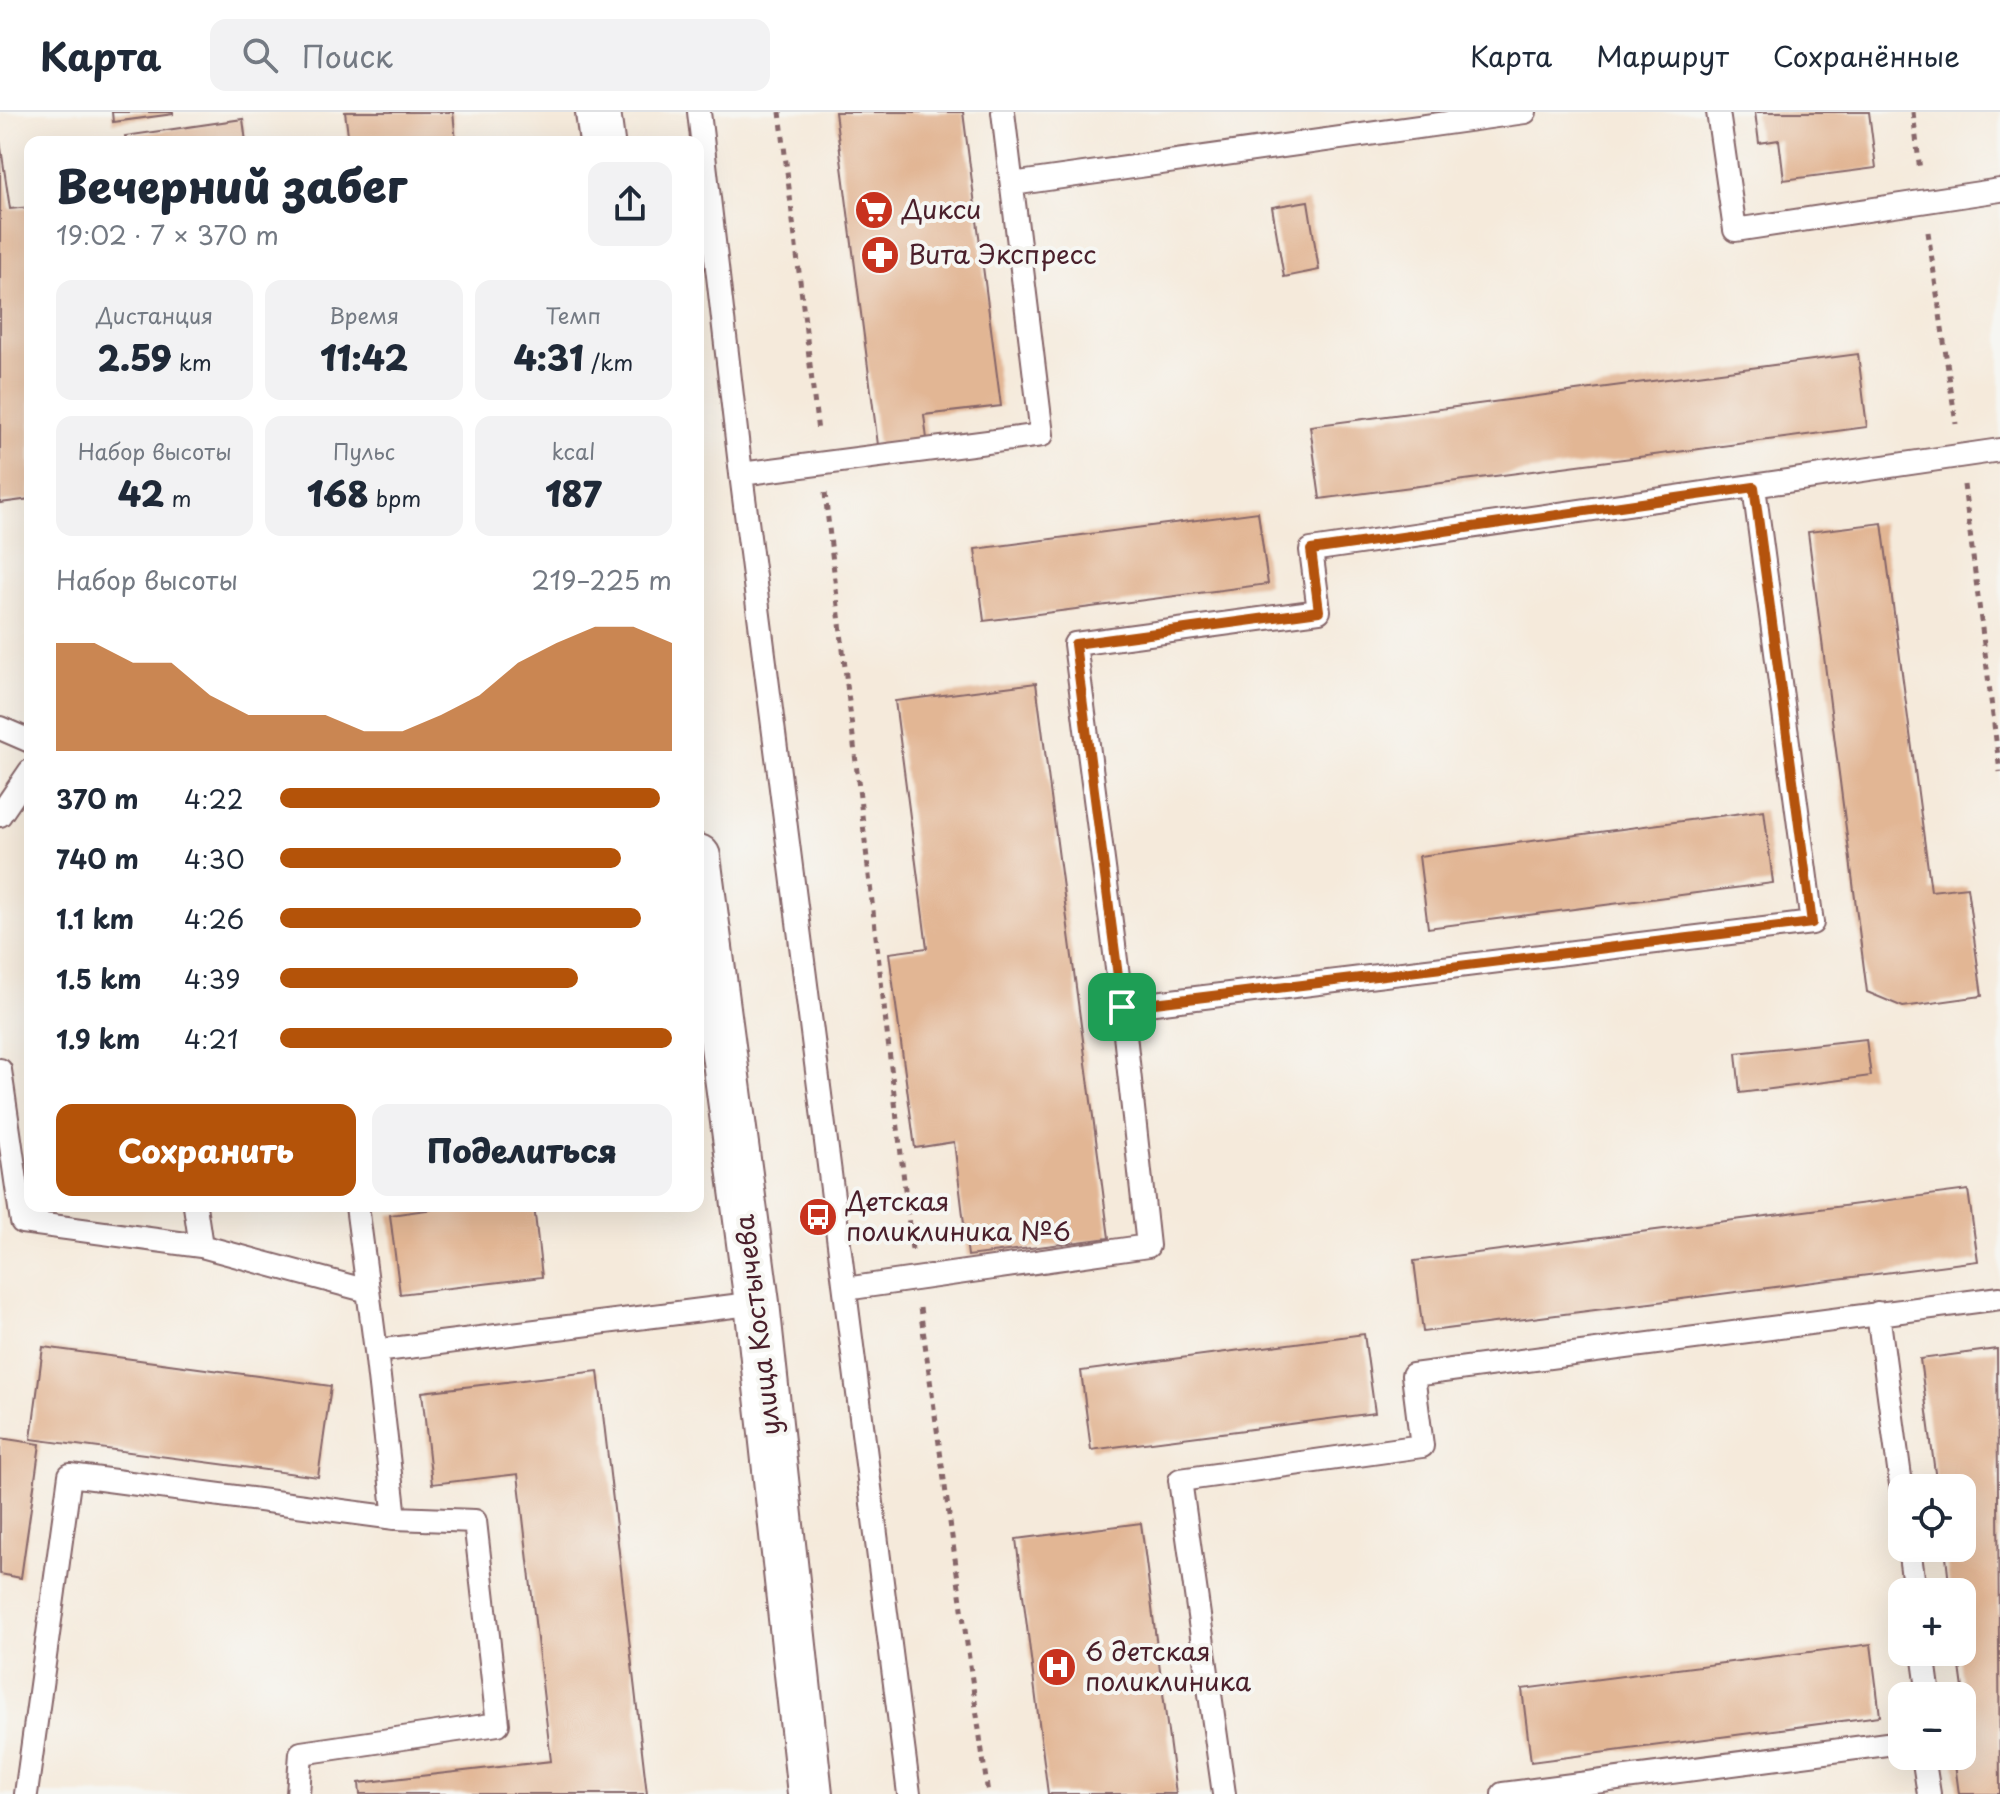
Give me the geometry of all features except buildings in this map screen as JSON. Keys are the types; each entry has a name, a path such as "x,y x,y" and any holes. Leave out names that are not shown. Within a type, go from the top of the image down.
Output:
{"street":[{"path":"598,112 601,136"},
{"name":"улица Костычева","path":"704,902 757,1303 810,1794"}],"lane":[{"path":"699,112 702,136"},
{"path":"741,474 1042,435 1003,112"},
{"path":"1012,184 1525,112"},
{"path":"1718,112 1735,230 2000,190"},
{"path":"704,155 741,474 909,1794"},
{"path":"845,1289 1148,1246 1122,1007 1075,644 1319,611 1311,550 2000,450"},
{"path":"1122,1007 1812,923 1754,487"},
{"path":"0,728 24,738"},
{"path":"0,815 24,780"},
{"path":"0,1070 22,1222 201,1246 368,1291"},
{"path":"196,1212 201,1246"},
{"path":"358,1212 395,1518"},
{"path":"1224,1794 1180,1480 1422,1446 1413,1375 2000,1298"},
{"path":"376,1351 757,1303"},
{"path":"1878,1313 1900,1474"},
{"path":"26,1794 70,1475 395,1518 475,1521 498,1724 301,1753 298,1794"},
{"path":"1503,1794 1888,1744"},
{"path":"1925,1770 1929,1794"}],"path":[{"path":"780,112 916,1279 988,1794"}],"place":[{"name":"Дикси","path":"874,210"},
{"name":"Вита Экспресс","path":"880,255"},
{"name":"Детская поликлиника №6","path":"818,1217"},
{"name":"6 детская поликлиника","path":"1057,1667"}],"route":[{"path":"1754,487 1812,923 1122,1007 1075,644 1319,611 1311,550 1754,487"}]}
